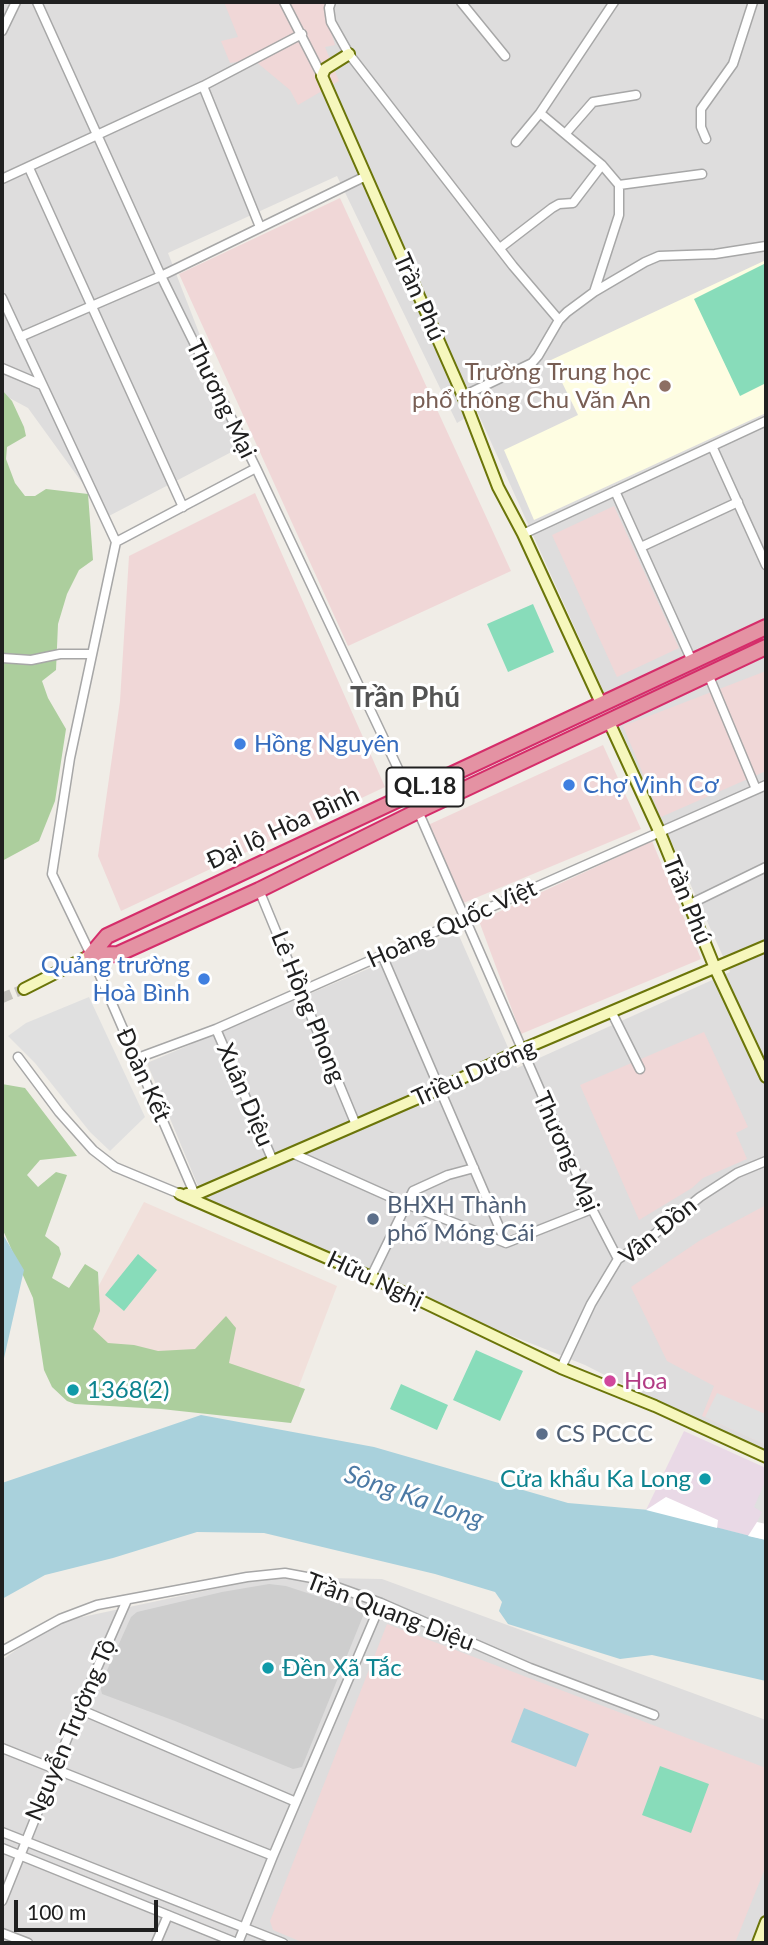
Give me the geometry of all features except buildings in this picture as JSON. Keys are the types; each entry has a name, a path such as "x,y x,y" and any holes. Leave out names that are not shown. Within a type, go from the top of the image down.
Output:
{"highway":[{"name":"Đại lộ Hòa Bình","path":"91,955 107,936 766,627"},
{"name":"Đại lộ Hòa Bình","path":"91,955 118,954 229,904 418,811 766,647"},
{"path":"601,703 609,722"},
{"path":"410,794 418,811"},
{"path":"219,883 229,904"}],"street":[{"path":"2,31 16,2"},
{"name":"Thương Mại","path":"37,2 161,276 256,468 410,794"},
{"path":"285,2 322,76"},
{"path":"331,2 331,22 349,54 559,320"},
{"path":"461,2 505,56"},
{"path":"516,142 540,113 614,2"},
{"path":"706,139 701,127 701,109 733,64 753,2"},
{"path":"2,179 203,86 302,34"},
{"path":"322,76 325,69 349,54"},
{"name":"Trần Phú","path":"322,76 463,396 498,487 523,534 601,703"},
{"path":"203,86 260,227"},
{"path":"566,133 593,102 636,95"},
{"path":"540,113 602,165 620,185 619,215 594,292"},
{"path":"500,248 552,208 559,204 573,204 602,165"},
{"path":"29,168 183,507"},
{"path":"620,185 702,174"},
{"path":"20,337 161,276 366,176"},
{"path":"463,396 531,363 559,320 594,292 659,256 715,254 766,246"},
{"path":"2,298 116,542 256,468"},
{"path":"2,368 43,385"},
{"path":"523,534 766,421"},
{"path":"712,446 766,565"},
{"path":"615,491 692,661"},
{"path":"641,547 738,502"},
{"name":"Đoàn Kết","path":"116,542 70,758 52,874 91,955 195,1195"},
{"path":"2,658 31,660 60,654 92,654"},
{"path":"708,674 756,789"},
{"name":"Trần Phú","path":"609,722 660,833 715,968 766,1077"},
{"name":"Hoàng Quốc Việt","path":"135,1059 216,1029 766,785"},
{"name":"Thương Mại","path":"418,811 521,1051 592,1209 618,1259"},
{"path":"688,905 766,867"},
{"name":"Lê Hồng Phong","path":"259,890 356,1125"},
{"name":"Triều Dương","path":"180,1194 195,1195 766,946"},
{"name":"Đại lộ Hòa Bình","path":"24,989 91,955"},
{"path":"382,955 506,1244"},
{"path":"612,1013 640,1069"},
{"name":"Xuân Diệu","path":"216,1029 273,1161"},
{"name":"Hữu Nghị","path":"18,1057 59,1112 93,1150 115,1167 370,1277 561,1367 766,1457"},
{"path":"292,1153 406,1204 506,1244 592,1209"},
{"name":"Vân Đồn","path":"561,1367 591,1304 618,1259 737,1173 766,1161"},
{"path":"370,1277 413,1191 448,1175 474,1168"},
{"name":"Trần Quang Diệu","path":"2,1651 60,1619 97,1605 247,1577 285,1573 312,1578 381,1603 530,1668 654,1715"},
{"name":"Nguyễn Trường Tộ","path":"2,1901 54,1767 127,1600"},
{"path":"2,1848 237,1943 381,1603"},
{"path":"79,1709 296,1802"},
{"path":"2,1748 273,1856"},
{"path":"2,1832 283,1943"},
{"path":"156,1943 168,1915"},
{"path":"758,1943 766,1922"},
{"path":"2,1933 28,1943"}],"shaded area":[{"path":"2,2 766,2 766,1457 585,1365 210,1215 147,1063 457,931 517,1068 730,972 477,411 457,423 337,176 168,253 243,446 107,517 28,408 2,394"},
{"path":"224,2 329,2 325,11 335,45 325,47 339,81 298,105 290,90 254,60 230,63 221,41 238,37"},
{"path":"340,198 511,571 348,646 179,274"},
{"name":"Trường Trung học phổ thông Chu Văn An","path":"766,260 766,413 534,520 504,450 578,415 551,360"},
{"name":"Hồng Nguyên","path":"255,493 385,787 121,911 98,856 120,701 129,556"},
{"path":"614,506 679,648 617,677 552,535"},
{"path":"766,671 766,771 661,817 623,726"},
{"name":"Chợ Vinh Cơ","path":"603,745 641,829 461,904 428,825"},
{"path":"652,841 701,959 521,1034 479,921"},
{"path":"89,997 145,1117 110,1151 90,1132 35,1063 8,1036 26,1023"},
{"path":"704,1032 748,1127 736,1133 747,1159 703,1178 692,1188 639,1220 580,1085"},
{"path":"144,1202 337,1286 286,1420 50,1376"},
{"path":"766,1205 766,1445 702,1416 714,1386 667,1361 631,1287 699,1241"},
{"path":"717,1393 766,1412 766,1445 705,1417"},
{"name":"Cửa khẩu Ka Long","path":"684,1431 766,1468 766,1540 646,1510"},
{"path":"766,1468 766,1524 757,1522 762,1512 754,1507 765,1482"},
{"path":"270,1577 382,1579 766,1720 766,1943 2,1943 2,1660 54,1623"},
{"name":"Đền Xã Tắc","path":"269,1584 286,1586 362,1611 363,1616 302,1767 293,1769 102,1694 100,1686 131,1617 137,1612"},
{"path":"387,1624 766,1768 766,1866 735,1943 304,1943 273,1930 270,1921"}],"green space":[{"path":"766,263 766,383 740,396 694,299"},
{"path":"2,390 12,401 26,436 7,447 6,459 15,483 25,496 35,496 46,489 88,494 93,560 79,570 67,594 58,624 56,670 42,681 48,698 66,729 55,801 39,841 2,861"},
{"path":"533,604 554,652 508,672 487,624"},
{"path":"2,1084 25,1088 77,1156 40,1160 27,1175 38,1187 56,1172 67,1175 45,1236 59,1247 61,1254 52,1278 69,1288 85,1264 98,1272 100,1311 93,1329 108,1343 134,1345 158,1351 195,1349 226,1316 236,1328 229,1363 305,1389 291,1423 161,1409 75,1404 67,1401 52,1387 44,1370 33,1298 2,1228"},
{"path":"138,1254 157,1270 124,1311 105,1295"},
{"path":"476,1350 523,1371 500,1421 453,1400"},
{"path":"401,1384 448,1405 437,1430 390,1409"},
{"path":"660,1766 709,1784 691,1833 642,1815"}],"water":[{"path":"2,1233 24,1270 2,1367"},
{"name":"Sông Ka Long","path":"201,1415 374,1447 568,1503 649,1510 766,1540 766,1681 652,1655 620,1659 508,1624 499,1611 502,1602 495,1592 435,1574 264,1533 197,1532 113,1558 45,1575 2,1599 2,1483"},
{"path":"524,1708 589,1734 576,1767 511,1742"}],"pier":[{"path":"666,1497 718,1520 717,1528 646,1510"},
{"path":"757,1522 766,1524 766,1540 748,1536"}],"tunnel":[{"path":"2,998 24,989"}],"place":[{"name":"Trường Trung học phổ thông Chu Văn An","path":"665,386"},
{"name":"Hồng Nguyên","path":"240,744"},
{"name":"Chợ Vinh Cơ","path":"569,785"},
{"name":"Quảng trường Hoà Bình","path":"204,979"},
{"name":"BHXH Thành phố Móng Cái","path":"373,1219"},
{"name":"Hoa","path":"610,1381"},
{"name":"1368(2)","path":"73,1390"},
{"name":"CS PCCC","path":"542,1434"},
{"name":"Cửa khẩu Ka Long","path":"705,1479"},
{"name":"Đền Xã Tắc","path":"268,1668"}],"district":[{"name":"Trần Phú","path":"405,698"}]}
